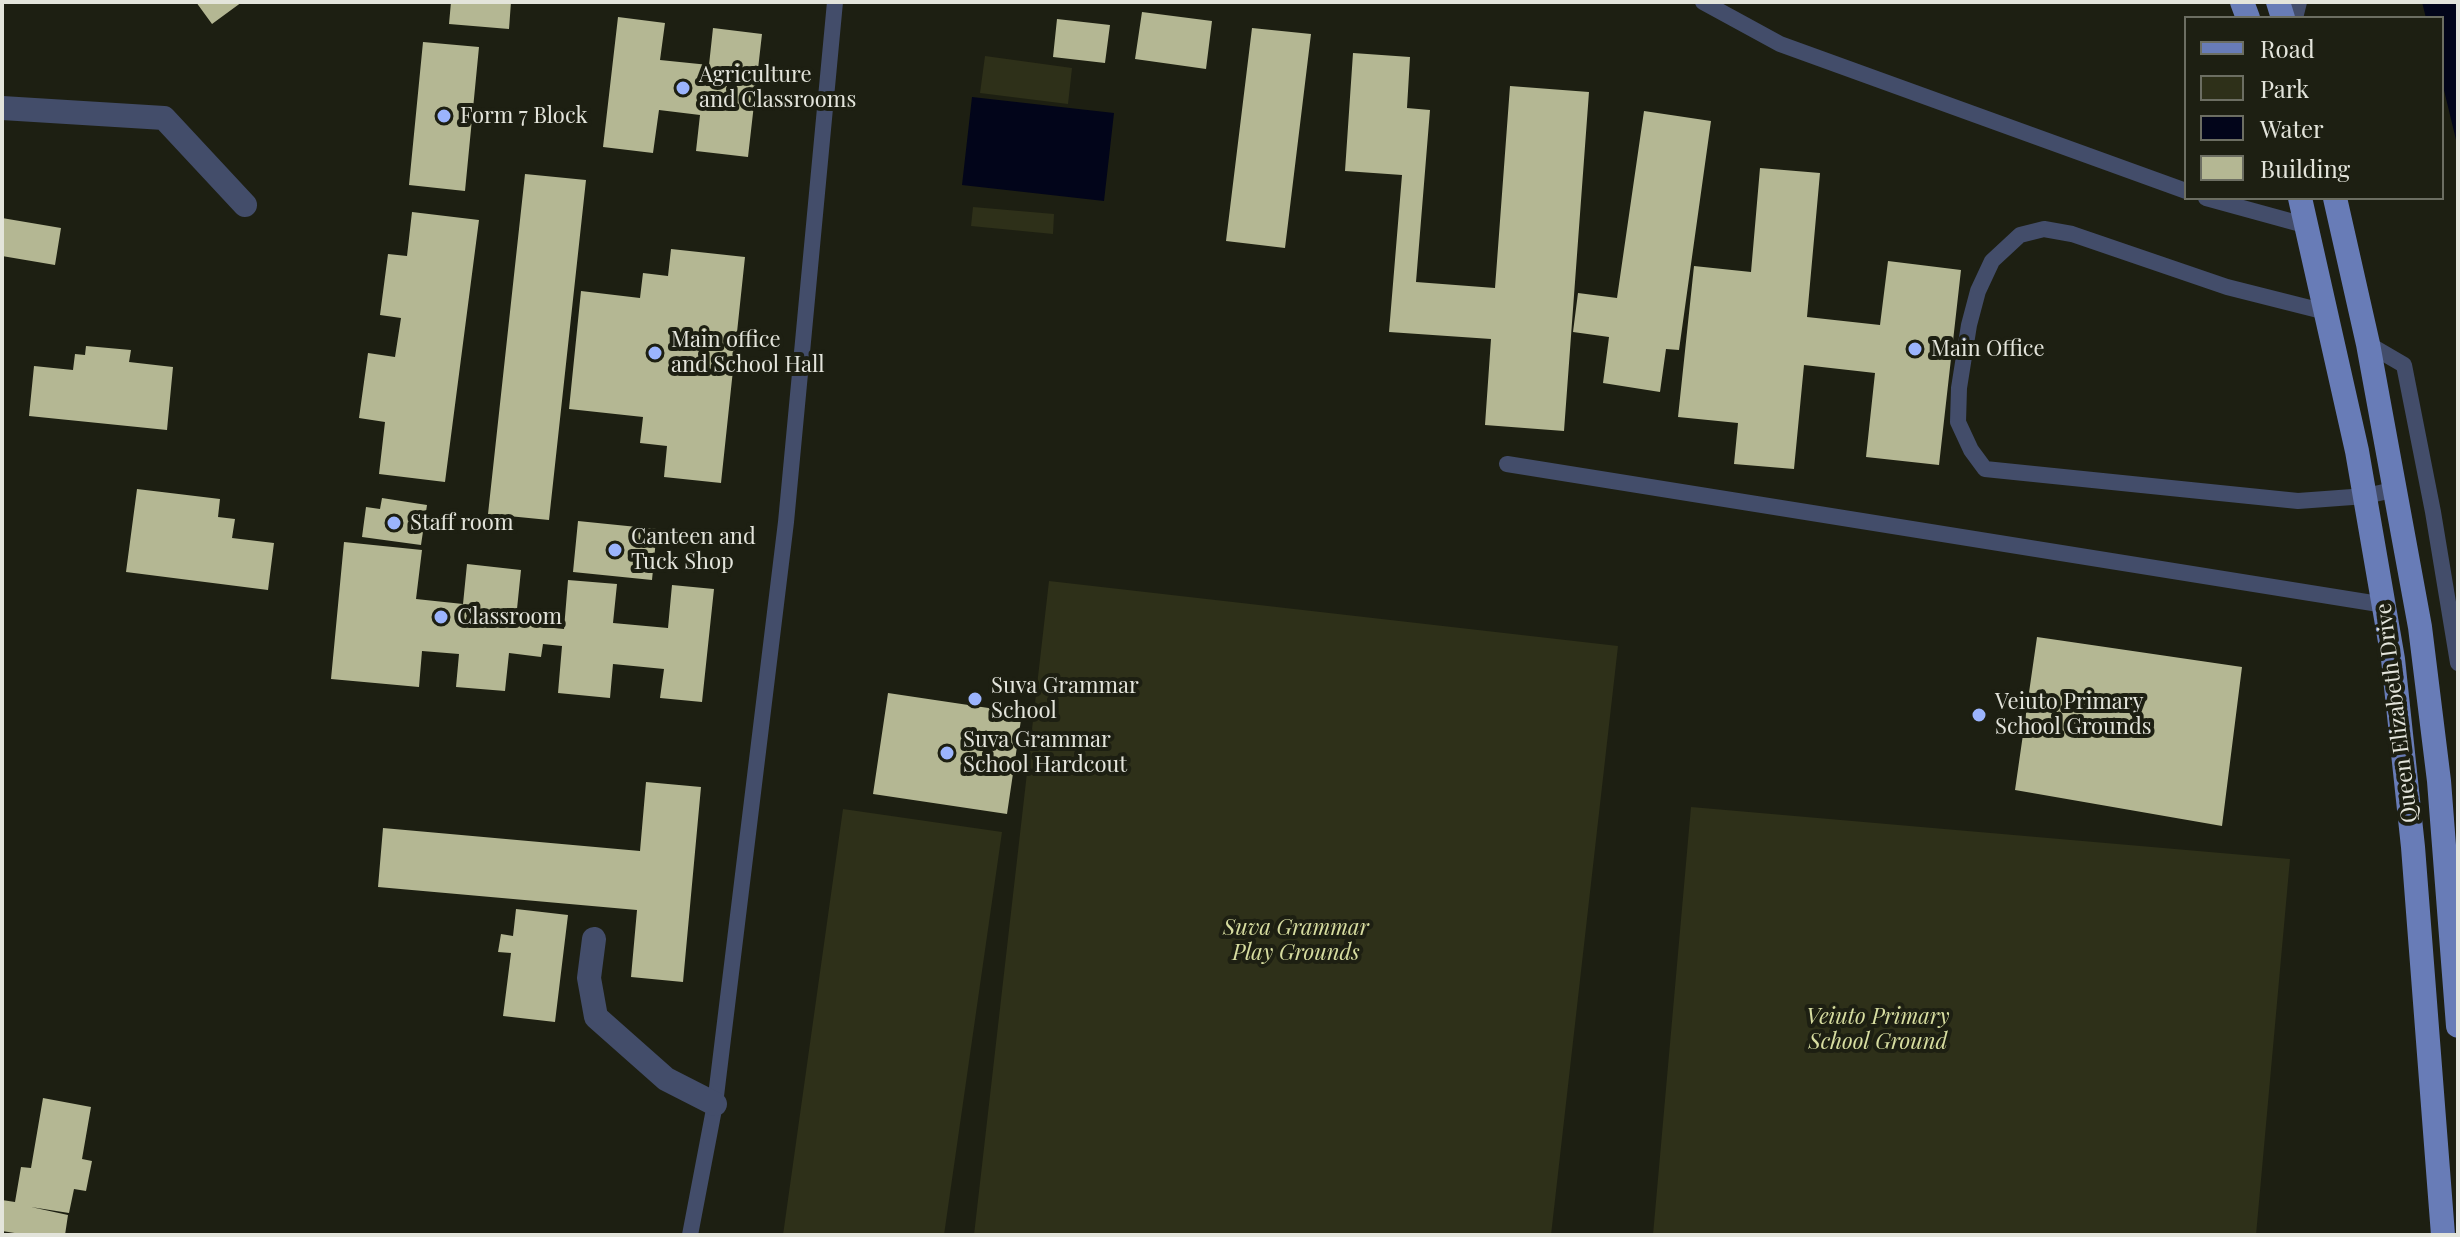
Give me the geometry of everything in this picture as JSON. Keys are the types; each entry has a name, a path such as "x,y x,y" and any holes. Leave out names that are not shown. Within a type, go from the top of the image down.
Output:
{"main road":[{"name":"Queen Elizabeth Drive","path":"2301,200 2366,496 2393,659 2413,847 2443,1235"},
{"name":"Queen Elizabeth Drive","path":"2335,200 2397,489 2420,627 2454,932 2458,1026"}],"street":[{"path":"2,108 164,118 245,205"},
{"path":"594,939 589,978 596,1017 666,1079 715,1104"}],"lane":[{"path":"690,1235 715,1104 786,522 835,2"},
{"path":"1703,2 1780,44 2184,190"},
{"path":"2213,200 2308,226"},
{"path":"2326,312 2227,287 2072,234 2044,229 2020,235 1992,261 1978,291 1966,341 1958,422 1971,450 1985,469 2298,501 2366,496 2397,489"},
{"path":"2368,344 2404,365 2458,663"},
{"path":"1507,464 2385,605"}],"green space":[{"path":"985,56 1072,68 1068,104 980,93"},
{"path":"973,207 1054,214 1053,234 971,226"},
{"name":"Suva Grammar Play Grounds","path":"1049,581 1618,646 1551,1235 974,1235"},
{"name":"Veiuto Primary School Ground","path":"1691,807 2290,859 2256,1235 1653,1235"},
{"path":"843,809 1002,832 944,1235 783,1235"}],"water":[{"path":"2422,2 2458,2 2458,148 2444,90 2444,16 2426,16"},
{"path":"972,97 1114,113 1104,201 962,185"}],"building":[{"path":"196,2 242,2 212,24"},
{"path":"451,2 511,2 509,29 449,24"},
{"path":"1142,12 1212,21 1206,69 1135,59"},
{"name":"Agriculture and Classrooms","path":"618,17 665,23 660,60 709,65 713,28 762,34 748,157 696,151 700,115 659,110 653,153 603,147"},
{"path":"1057,19 1110,25 1105,63 1053,57"},
{"path":"1252,28 1311,34 1285,248 1226,241"},
{"name":"Form 7 Block","path":"423,42 479,47 465,191 409,185"},
{"path":"1353,53 1410,57 1407,108 1430,110 1416,282 1495,288 1510,86 1589,92 1564,431 1485,425 1491,339 1389,332 1402,175 1345,171"},
{"path":"1644,111 1711,121 1679,350 1666,349 1660,392 1603,383 1609,337 1573,332 1578,293 1617,298"},
{"path":"1760,168 1820,173 1807,317 1880,325 1888,261 1961,270 1939,465 1866,457 1875,373 1804,365 1794,469 1734,464 1738,423 1678,417 1694,266 1751,272"},
{"path":"525,174 586,180 549,520 488,514"},
{"path":"412,212 479,220 445,482 379,474 385,422 359,418 368,353 395,357 401,318 380,315 388,254 407,256"},
{"path":"2,218 61,228 55,265 2,256"},
{"name":"Main office and School Hall","path":"671,249 745,257 721,483 664,477 667,446 640,443 643,417 569,409 581,291 640,298 643,273 668,276"},
{"path":"86,346 131,350 129,362 173,367 167,430 29,416 34,366 73,370 75,354 85,355"},
{"path":"137,489 220,499 218,517 235,519 232,538 274,543 268,590 126,572"},
{"name":"Staff room","path":"382,498 427,505 421,545 362,537 366,507 380,509"},
{"name":"Canteen and Tuck Shop","path":"578,521 657,529 652,580 573,572"},
{"name":"Classroom","path":"344,542 422,550 416,599 463,604 467,564 521,570 517,609 546,612 544,627 564,629 568,580 617,584 613,623 668,628 672,585 714,589 702,702 660,698 664,669 613,664 610,698 558,693 562,646 543,644 541,657 509,653 505,691 456,687 459,654 422,651 419,687 331,679"},
{"path":"2037,637 2242,667 2222,826 2015,790"},
{"name":"Suva Grammar School Hardcout","path":"888,693 1022,713 1007,814 873,794"},
{"path":"646,782 701,787 683,982 631,977 637,910 378,887 383,828 640,851"},
{"path":"516,909 568,915 555,1022 503,1016 511,953 498,952 501,934 513,936"},
{"path":"43,1098 91,1107 82,1159 92,1161 86,1191 74,1189 69,1213 31,1207 68,1215 65,1235 27,1235 2,1231 2,1200 15,1202 21,1167 31,1168"}],"place":[{"name":"Agriculture and Classrooms","path":"683,88"},
{"name":"Form 7 Block","path":"444,116"},
{"name":"Main Office","path":"1915,349"},
{"name":"Main office and School Hall","path":"655,353"},
{"name":"Staff room","path":"394,523"},
{"name":"Canteen and Tuck Shop","path":"615,550"},
{"name":"Classroom","path":"441,617"},
{"name":"Suva Grammar School","path":"975,699"},
{"name":"Veiuto Primary School Grounds","path":"1979,715"},
{"name":"Suva Grammar School Hardcout","path":"947,753"}]}
